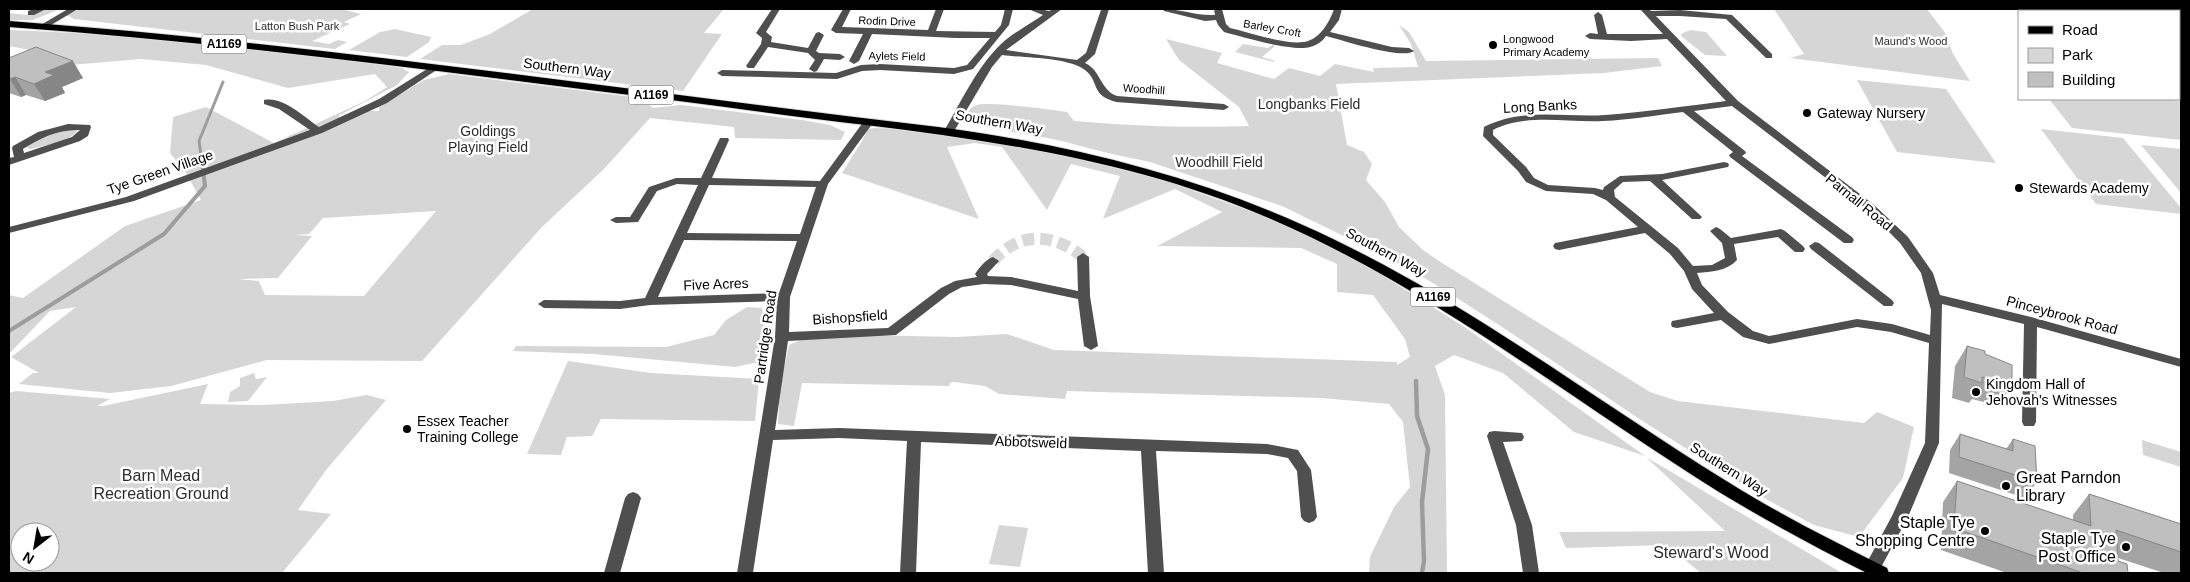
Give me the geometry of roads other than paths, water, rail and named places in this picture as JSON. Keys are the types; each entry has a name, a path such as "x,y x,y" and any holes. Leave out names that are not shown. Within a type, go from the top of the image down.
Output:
{"main road":[{"name":"Southern Way","path":"9,24 106,31 823,116 868,123 949,131 1009,140 1084,156 1154,174 1213,193 1274,216 1358,255 1427,294 1706,476 1824,544 1876,571"}],"street":[{"path":"31,14 42,9"},
{"path":"42,26 74,9"},
{"path":"751,66 766,44 768,37 761,33 776,9"},
{"name":"Rodin Drive","path":"847,9 836,30 931,33 945,36 962,36 967,34 998,35"},
{"name":"Rodin Drive","path":"931,33 940,9"},
{"name":"Aylets Field","path":"722,73 837,76 861,68 880,67 954,71 970,67 1005,25 1009,9"},
{"path":"1032,9 1048,14"},
{"path":"949,131 988,66 999,52 1014,38 1058,9"},
{"name":"Barley Croft","path":"1167,9 1205,18 1219,13 1223,27 1229,31 1288,44 1311,44 1318,40 1337,16 1338,9"},
{"path":"999,52 1079,63 1090,54 1105,10"},
{"path":"1646,11 1730,13 1769,56"},
{"name":"Parnall Road","path":"1646,11 1734,103 1869,206 1904,240 1927,273 1935,298 1936,341 1932,443 1876,571"},
{"path":"1598,15 1603,37"},
{"path":"854,61 869,31"},
{"path":"1324,33 1392,50 1410,51"},
{"path":"814,54 819,35"},
{"path":"1590,36 1669,36"},
{"path":"766,44 814,54 840,57"},
{"path":"814,54 820,60 814,69"},
{"name":"Woodhill","path":"1079,63 1090,69 1101,92 1112,98 1224,107"},
{"name":"Tye Green Village","path":"9,230 130,199 318,131 383,100 432,69"},
{"path":"268,102 283,107 318,131"},
{"name":"Long Banks","path":"1734,103 1603,118 1530,118 1496,123 1488,129 1489,137 1523,170 1530,180 1546,188 1595,191 1610,198 1674,251 1690,270 1696,286 1723,315 1748,334 1769,340 1856,323 1892,328 1936,341"},
{"path":"1684,108 1737,154 1848,240"},
{"name":"Partridge Road","path":"745,573 782,337 784,297 823,184 868,123"},
{"path":"86,127 84,134 76,139 14,160 17,148 34,136 62,128 86,127"},
{"name":"Five Acres","path":"650,301 724,140"},
{"path":"1610,198 1608,189 1620,179 1662,177 1724,165"},
{"path":"1652,177 1696,217"},
{"path":"616,220 634,220 653,189 676,181 823,184"},
{"path":"1558,246 1648,230"},
{"path":"1690,270 1715,268 1731,260 1728,242 1716,232"},
{"path":"1728,242 1781,233 1800,249"},
{"path":"680,236 805,238"},
{"path":"1815,246 1888,302"},
{"path":"1083,257 1084,296 1091,346"},
{"path":"984,280 981,274 993,261"},
{"name":"Bishopsfield","path":"782,337 891,332 945,291 959,284 984,280 1011,281 1084,296"},
{"name":"Five Acres","path":"544,304 620,305 650,301 784,297"},
{"name":"Pinceybrook Road","path":"1935,298 2031,321 2181,363"},
{"path":"1678,324 1723,315"},
{"path":"2030,422 2031,321"},
{"name":"Abbotsweld","path":"766,435 839,433 1267,449 1293,454 1304,470 1309,517"},
{"path":"1517,437 1494,436 1524,525 1531,573"},
{"path":"908,573 914,437"},
{"path":"1148,446 1156,573"},
{"path":"612,573 633,498"}],"waterway":[{"path":"201,155 199,141 223,82"},
{"path":"9,331 164,234 205,186 201,154"},
{"path":"1416,381 1417,416 1428,449 1422,502 1424,561 1422,573"}],"tunnel":[{"path":"993,261 1014,244 1025,240 1037,239 1060,243 1083,257"}],"place":[{"name":"Longwood Primary Academy","path":"1493,45"},
{"name":"Gateway Nursery","path":"1807,113"},
{"name":"Stewards Academy","path":"2019,188"},
{"name":"Kingdom Hall of Jehovah's Witnesses","path":"1976,392"},
{"name":"Essex Teacher Training College","path":"407,429"},
{"name":"Great Parndon Library","path":"2006,486"},
{"name":"Staple Tye Shopping Centre","path":"1985,531"},
{"name":"Staple Tye Post Office","path":"2126,547"}],"park label":[{"name":"Latton Bush Park","path":"297,26"},
{"name":"Maund's Wood","path":"1911,41"},
{"name":"Longbanks Field","path":"1309,104"},
{"name":"Goldings Playing Field","path":"488,140"},
{"name":"Woodhill Field","path":"1219,162"},
{"name":"Barn Mead Recreation Ground","path":"161,484"},
{"name":"Steward's Wood","path":"1711,552"}]}
